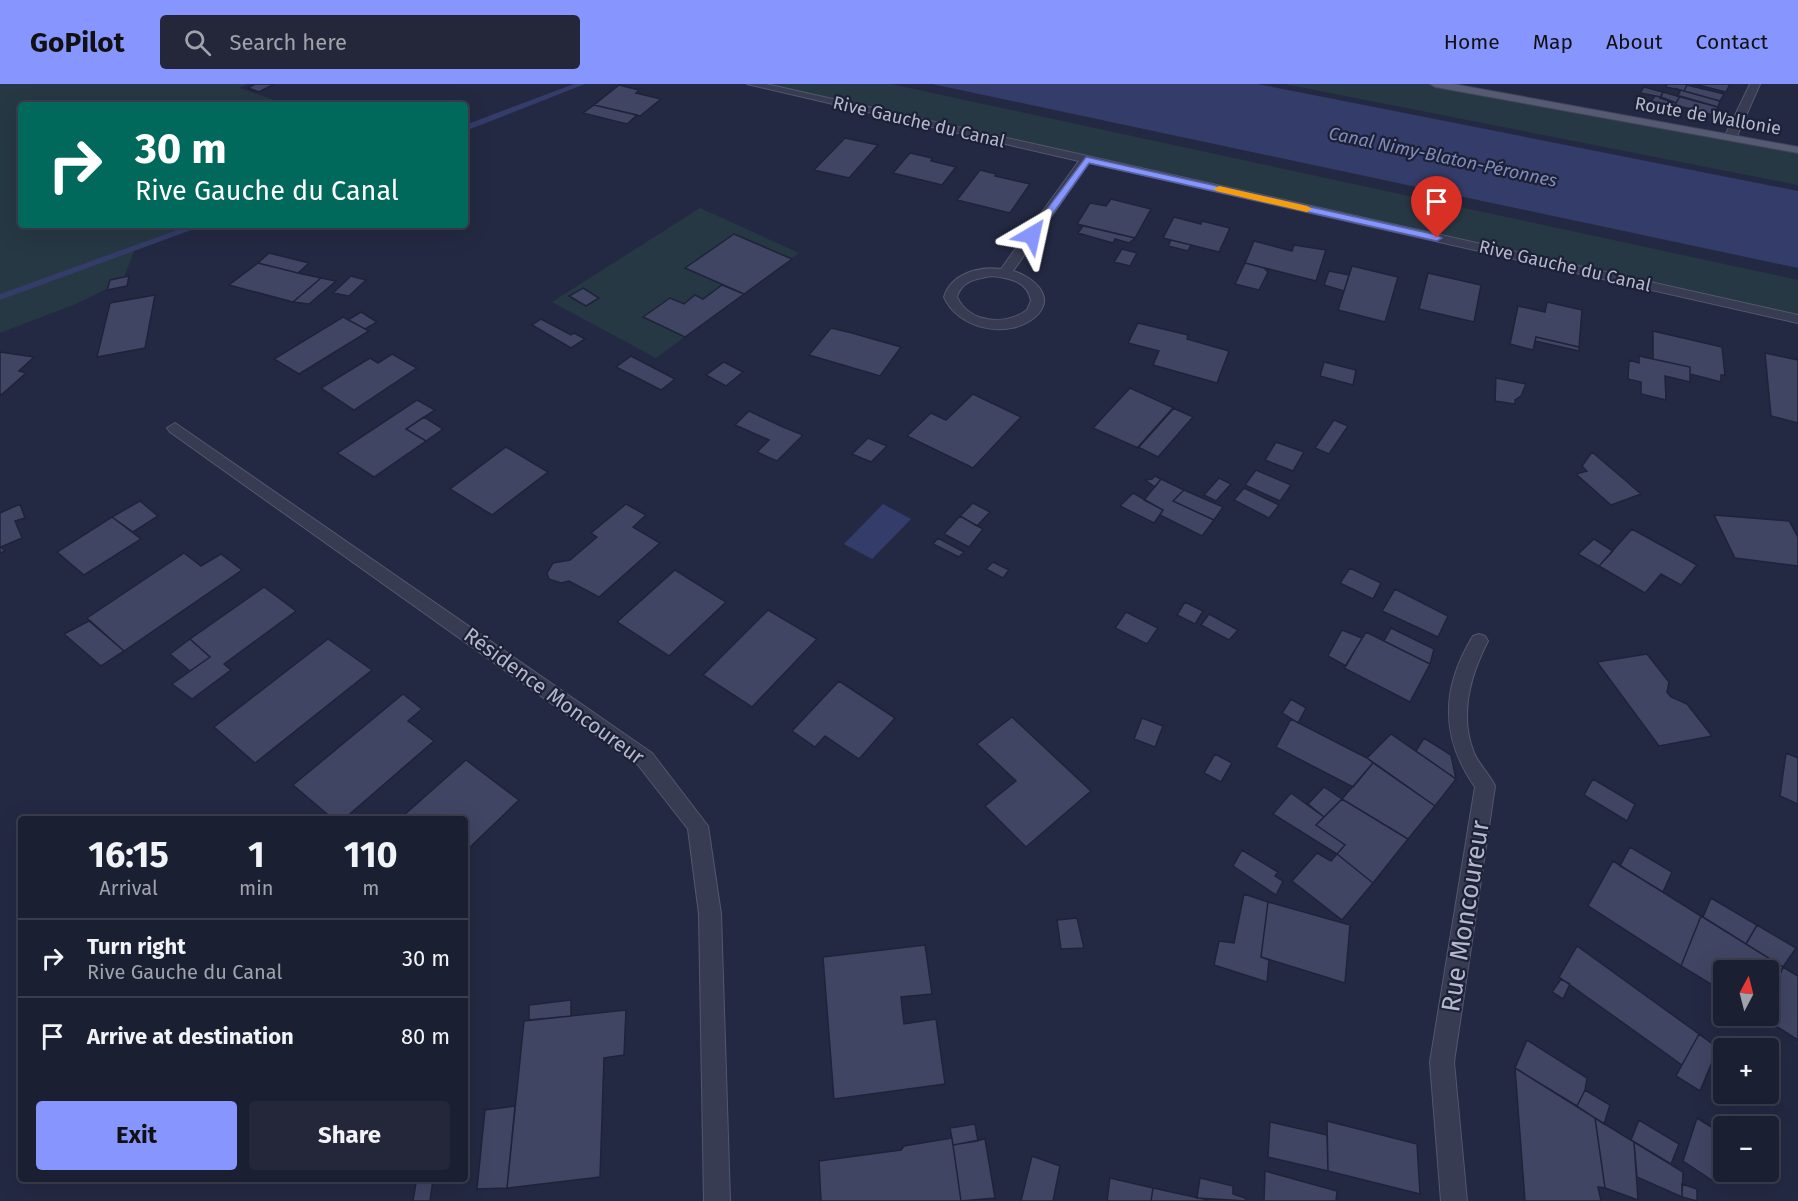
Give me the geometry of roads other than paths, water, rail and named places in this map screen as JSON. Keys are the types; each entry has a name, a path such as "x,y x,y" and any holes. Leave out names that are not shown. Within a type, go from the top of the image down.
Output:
{"main road":[{"name":"Route de Wallonie","path":"1435,84 1798,150"}],"street":[{"name":"Rive Gauche du Canal","path":"752,84 1798,319"},
{"path":"1730,138 1755,84"},
{"path":"1005,273 1086,160"},
{"path":"978,273 1005,273 1020,278 1032,286 1038,296 1036,306 1029,316 1015,322 989,324 966,318 955,310 950,301 951,291 957,282 978,273"},
{"name":"Résidence Moncoureur","path":"176,429 645,759 698,826 710,914 717,1201"},
{"name":"Rue Moncoureur","path":"1454,1201 1442,1062 1485,786 1463,750 1458,707 1471,652 1479,641"}],"water":[{"name":"Canal Nimy-Blaton-Péronnes","path":"932,84 1258,84 1798,191 1798,268"},
{"path":"883,504 911,519 872,559 844,544"}],"waterway":[{"path":"468,127 581,84"},
{"path":"0,297 192,228"}]}
